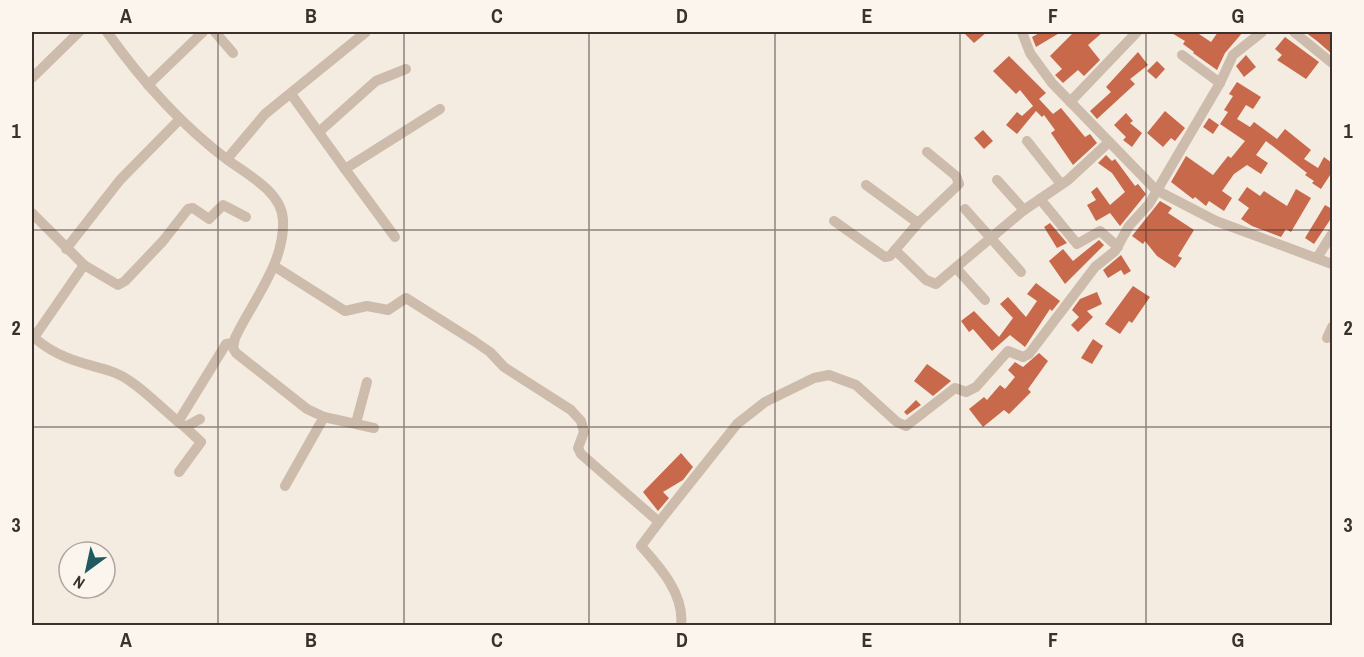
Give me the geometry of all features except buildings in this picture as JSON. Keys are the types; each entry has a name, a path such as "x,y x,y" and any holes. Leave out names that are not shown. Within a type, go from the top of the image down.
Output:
{"street":[{"path":"32,78 79,32"},
{"path":"107,32 148,85 180,119 260,184 281,211 281,239 274,266 233,343 233,348 239,356 282,392 324,417 374,428"},
{"path":"148,85 202,32"},
{"path":"215,32 233,53"},
{"path":"227,159 265,114 366,32"},
{"path":"1024,32 1037,64 1070,102 1156,190 1216,221 1332,264"},
{"path":"1070,102 1137,32"},
{"path":"681,626 681,610 673,588 662,570 641,546 737,424 765,402 814,378 829,375 856,385 900,425 910,425 955,388 966,392 976,387 1008,351 1023,357 1029,354 1095,267 1107,260 1118,247 1129,226 1149,204 1220,83 1233,55 1262,32"},
{"path":"1294,32 1332,63"},
{"path":"1182,55 1220,83"},
{"path":"320,131 376,81 406,69"},
{"path":"291,94 395,237"},
{"path":"345,169 440,110"},
{"path":"66,249 120,180 180,119"},
{"path":"1027,141 1061,184"},
{"path":"895,250 933,284 942,280 1024,210 1061,184 1109,142"},
{"path":"834,221 885,257 895,250 918,223 959,184 956,176 927,152"},
{"path":"997,180 1024,210"},
{"path":"866,185 918,223"},
{"path":"1040,199 1077,244 1100,231 1118,247"},
{"path":"32,213 84,265 118,285 125,281 163,241 188,209 193,208 209,219 223,205 228,205 246,217"},
{"path":"966,208 1021,272"},
{"path":"1317,258 1332,234"},
{"path":"84,265 33,337 70,360 111,371 138,388 201,442 179,472"},
{"path":"274,266 340,310 367,306 388,310 404,298 474,341 504,367 547,393 577,415 584,432 578,448 580,454 659,522"},
{"path":"956,268 985,300"},
{"path":"1328,338 1332,327"},
{"path":"181,424 226,344 233,343"},
{"path":"356,423 367,382"},
{"path":"285,486 324,417"},
{"path":"181,424 200,419"}]}
